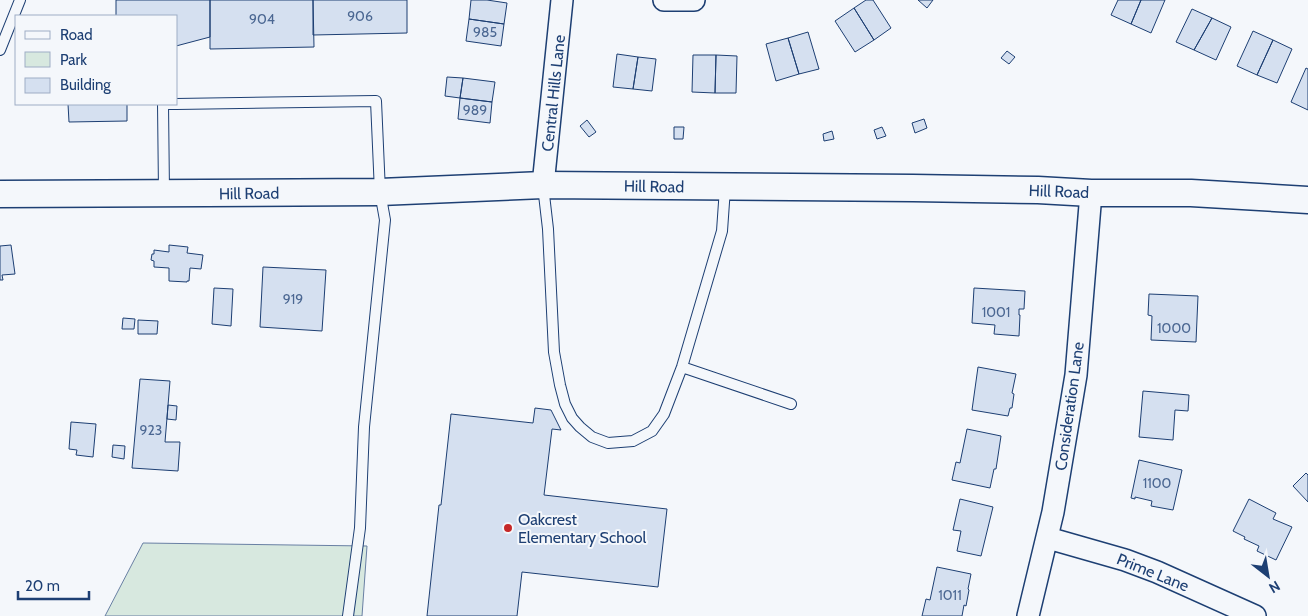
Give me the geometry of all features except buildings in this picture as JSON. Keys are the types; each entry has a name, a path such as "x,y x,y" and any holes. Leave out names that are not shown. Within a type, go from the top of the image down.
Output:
{"street":[{"name":"Central Hills Lane","path":"543,185 562,0"},
{"path":"664,0 694,0"},
{"name":"Hill Road","path":"0,194 380,192 543,185 1038,190 1090,193 1190,193 1308,200"},
{"name":"Consideration Lane","path":"1028,616 1048,538 1076,375 1090,193"},
{"name":"Prime Lane","path":"1048,538 1125,560 1157,572 1255,616"}],"lane":[{"path":"0,50 20,0"},
{"path":"178,104 376,101 380,192 385,220 364,427 360,528 348,616"},
{"path":"163,105 164,193"},
{"path":"543,185 548,229 554,352 560,385 565,404 580,428 592,437 608,444 633,441 652,431 664,414 682,367 722,232 725,187"},
{"path":"682,367 791,404"}],"green space":[{"path":"143,543 367,546 362,616 105,616"}],"place":[{"name":"Oakcrest Elementary School","path":"508,528"}]}
